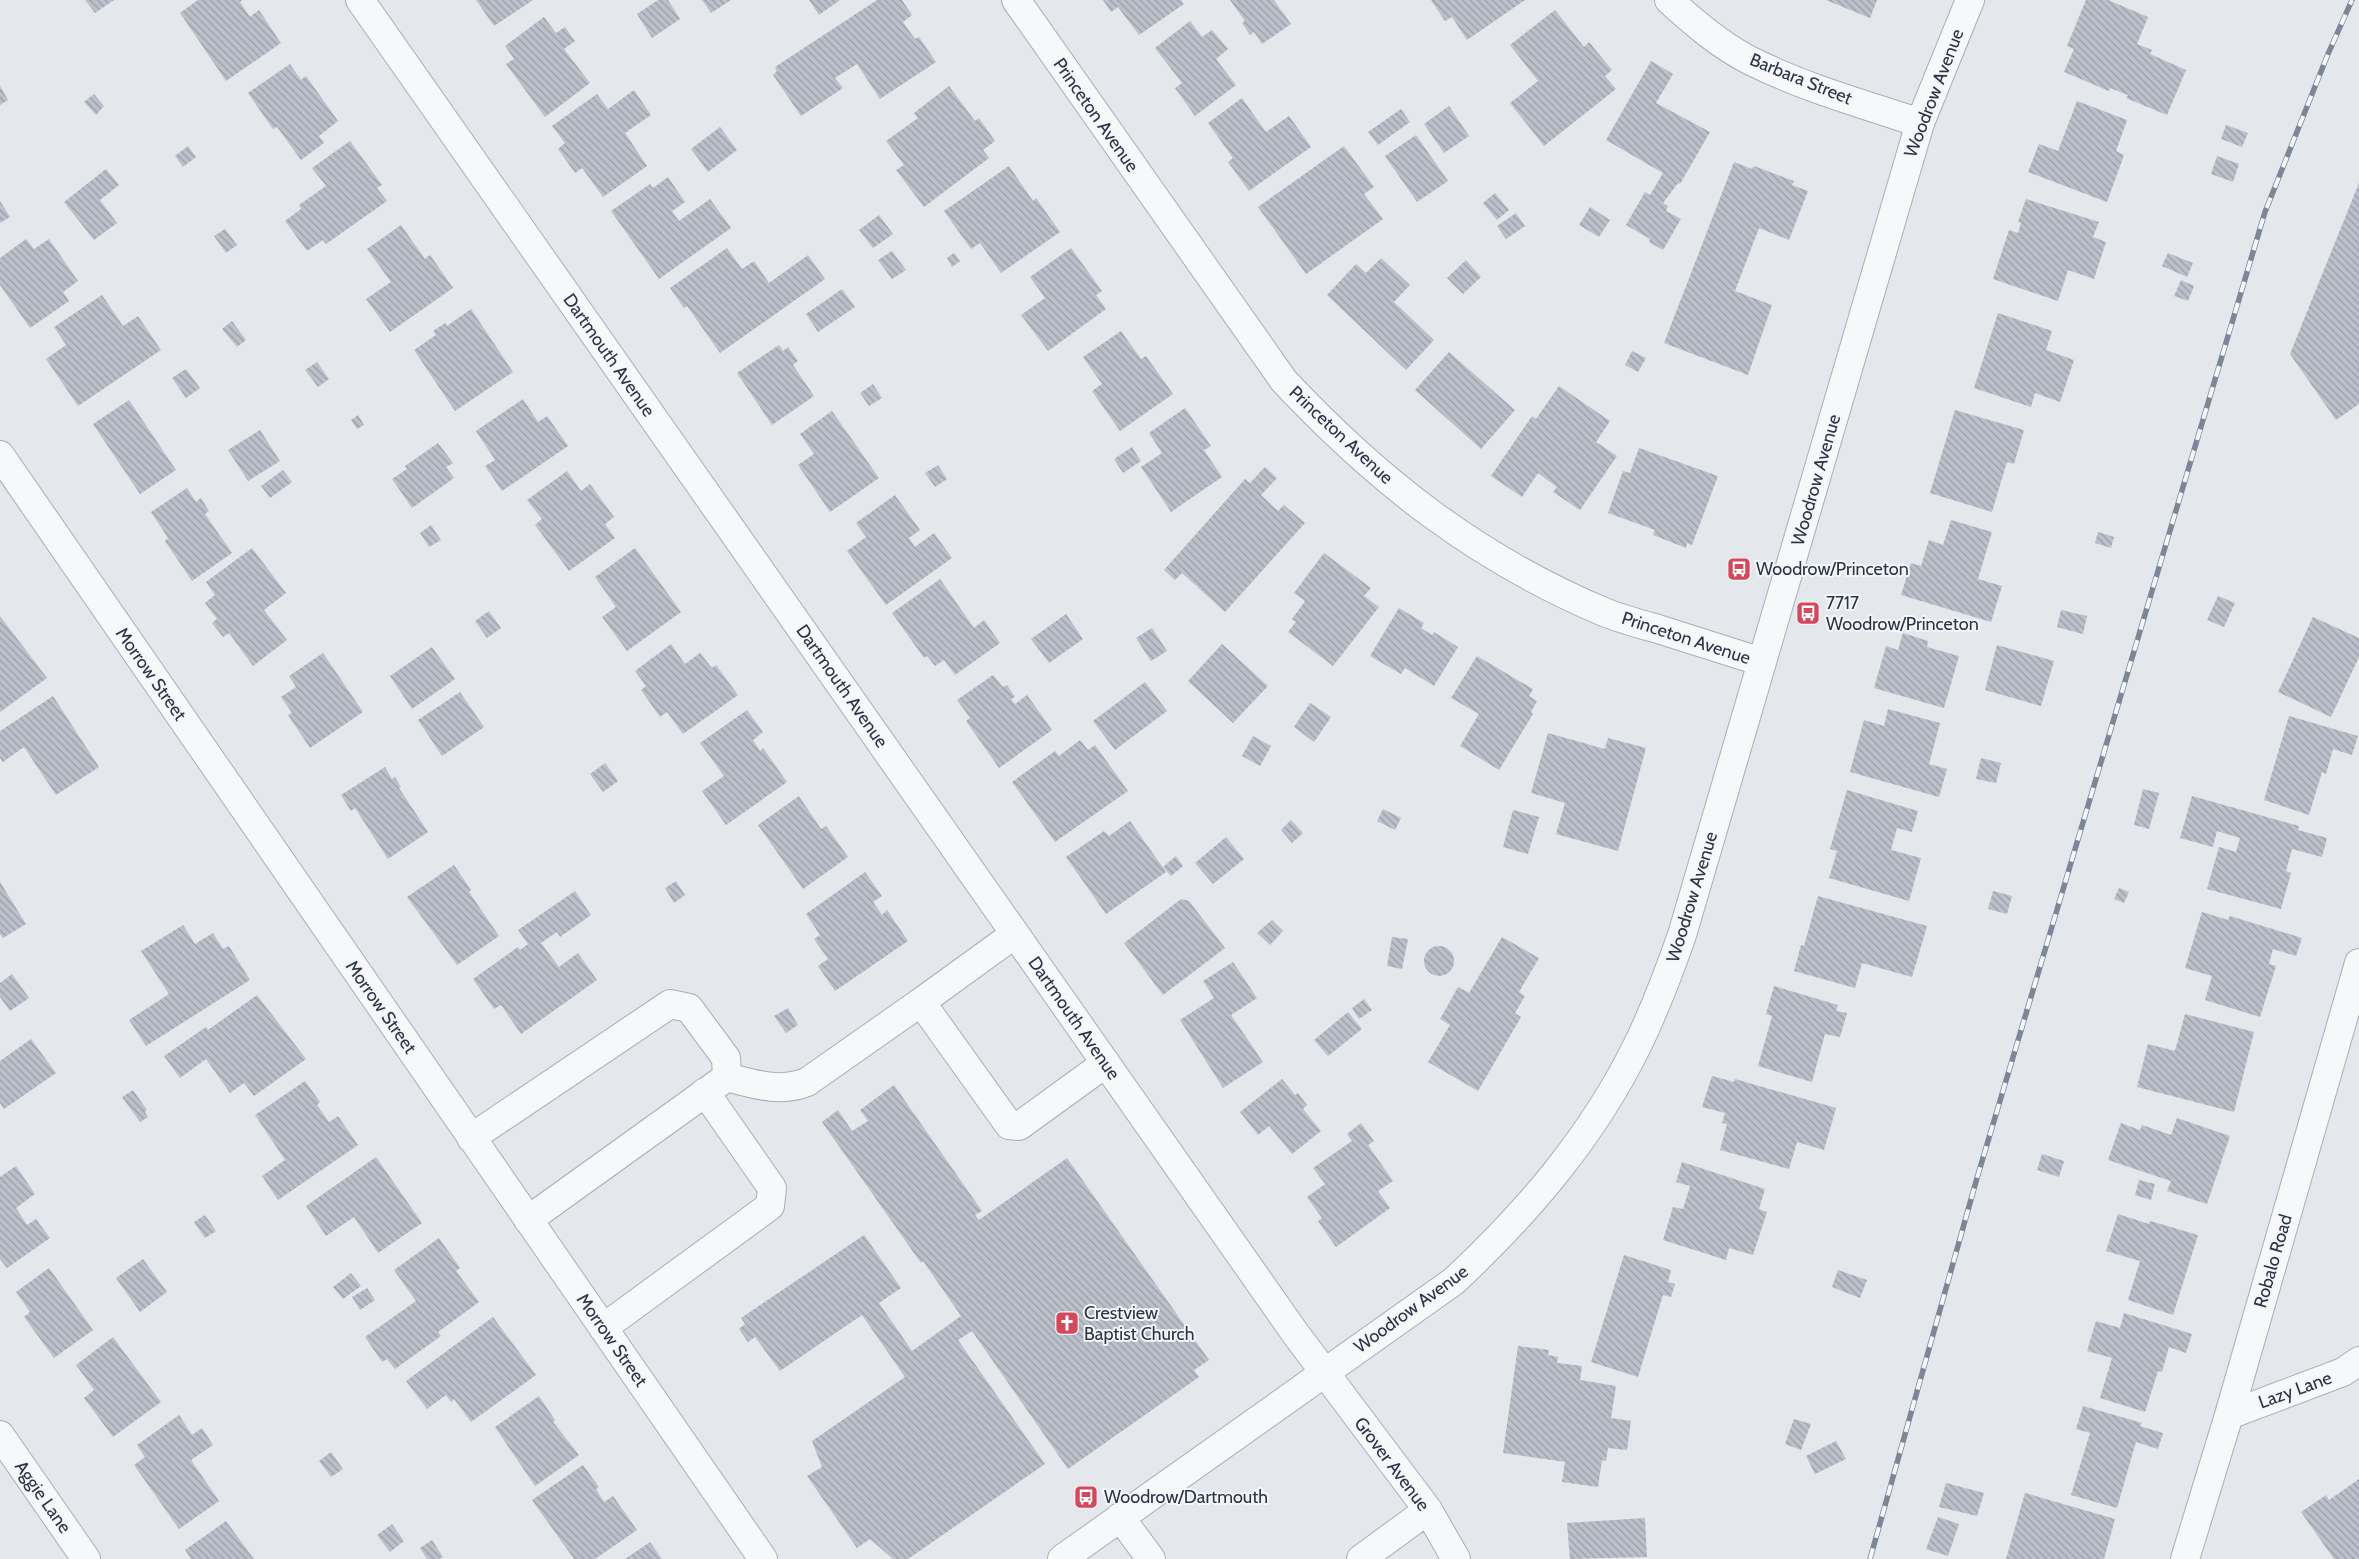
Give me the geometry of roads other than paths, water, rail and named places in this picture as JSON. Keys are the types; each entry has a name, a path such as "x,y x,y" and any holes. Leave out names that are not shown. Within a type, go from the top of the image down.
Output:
{"street":[{"name":"Dartmouth Avenue","path":"360,0 1323,1372"},
{"name":"Princeton Avenue","path":"1016,0 1284,381 1328,428 1376,472 1435,517 1485,551 1542,583 1605,613 1762,662"},
{"name":"Barbara Street","path":"1669,0 1703,30 1750,61 1802,84 1920,123"},
{"name":"Woodrow Avenue","path":"1062,1559 1323,1372 1454,1281 1499,1239 1541,1193 1578,1144 1612,1093 1638,1045 1660,996 1682,935 1920,123 1970,0"},
{"name":"Morrow Street","path":"0,455 763,1559"},
{"path":"528,1220 727,1077 770,1088 802,1084 1015,934"},
{"name":"Robalo Road","path":"2185,1559 2229,1415 2359,963"},
{"path":"921,1002 1009,1125 1019,1126 1106,1063"},
{"path":"471,1138 670,1004 689,1008 726,1058 727,1077"},
{"path":"603,1328 770,1206 772,1188 705,1092"},
{"name":"Lazy Lane","path":"2229,1415 2343,1372 2359,1361"},
{"name":"Grover Avenue","path":"1323,1372 1428,1510 1456,1559"},
{"name":"Aggie Lane","path":"0,1435 86,1559"},
{"path":"1361,1559 1428,1510"},
{"path":"1120,1517 1151,1559"}],"railway":[{"path":"1870,1559 1977,1178 2265,212 2328,54 2352,0"}],"place":[{"name":"Woodrow/Princeton","path":"1739,569"},
{"name":"7717 Woodrow/Princeton","path":"1808,613"},
{"name":"Crestview Baptist Church","path":"1067,1323"},
{"name":"Woodrow/Dartmouth","path":"1086,1497"}]}
